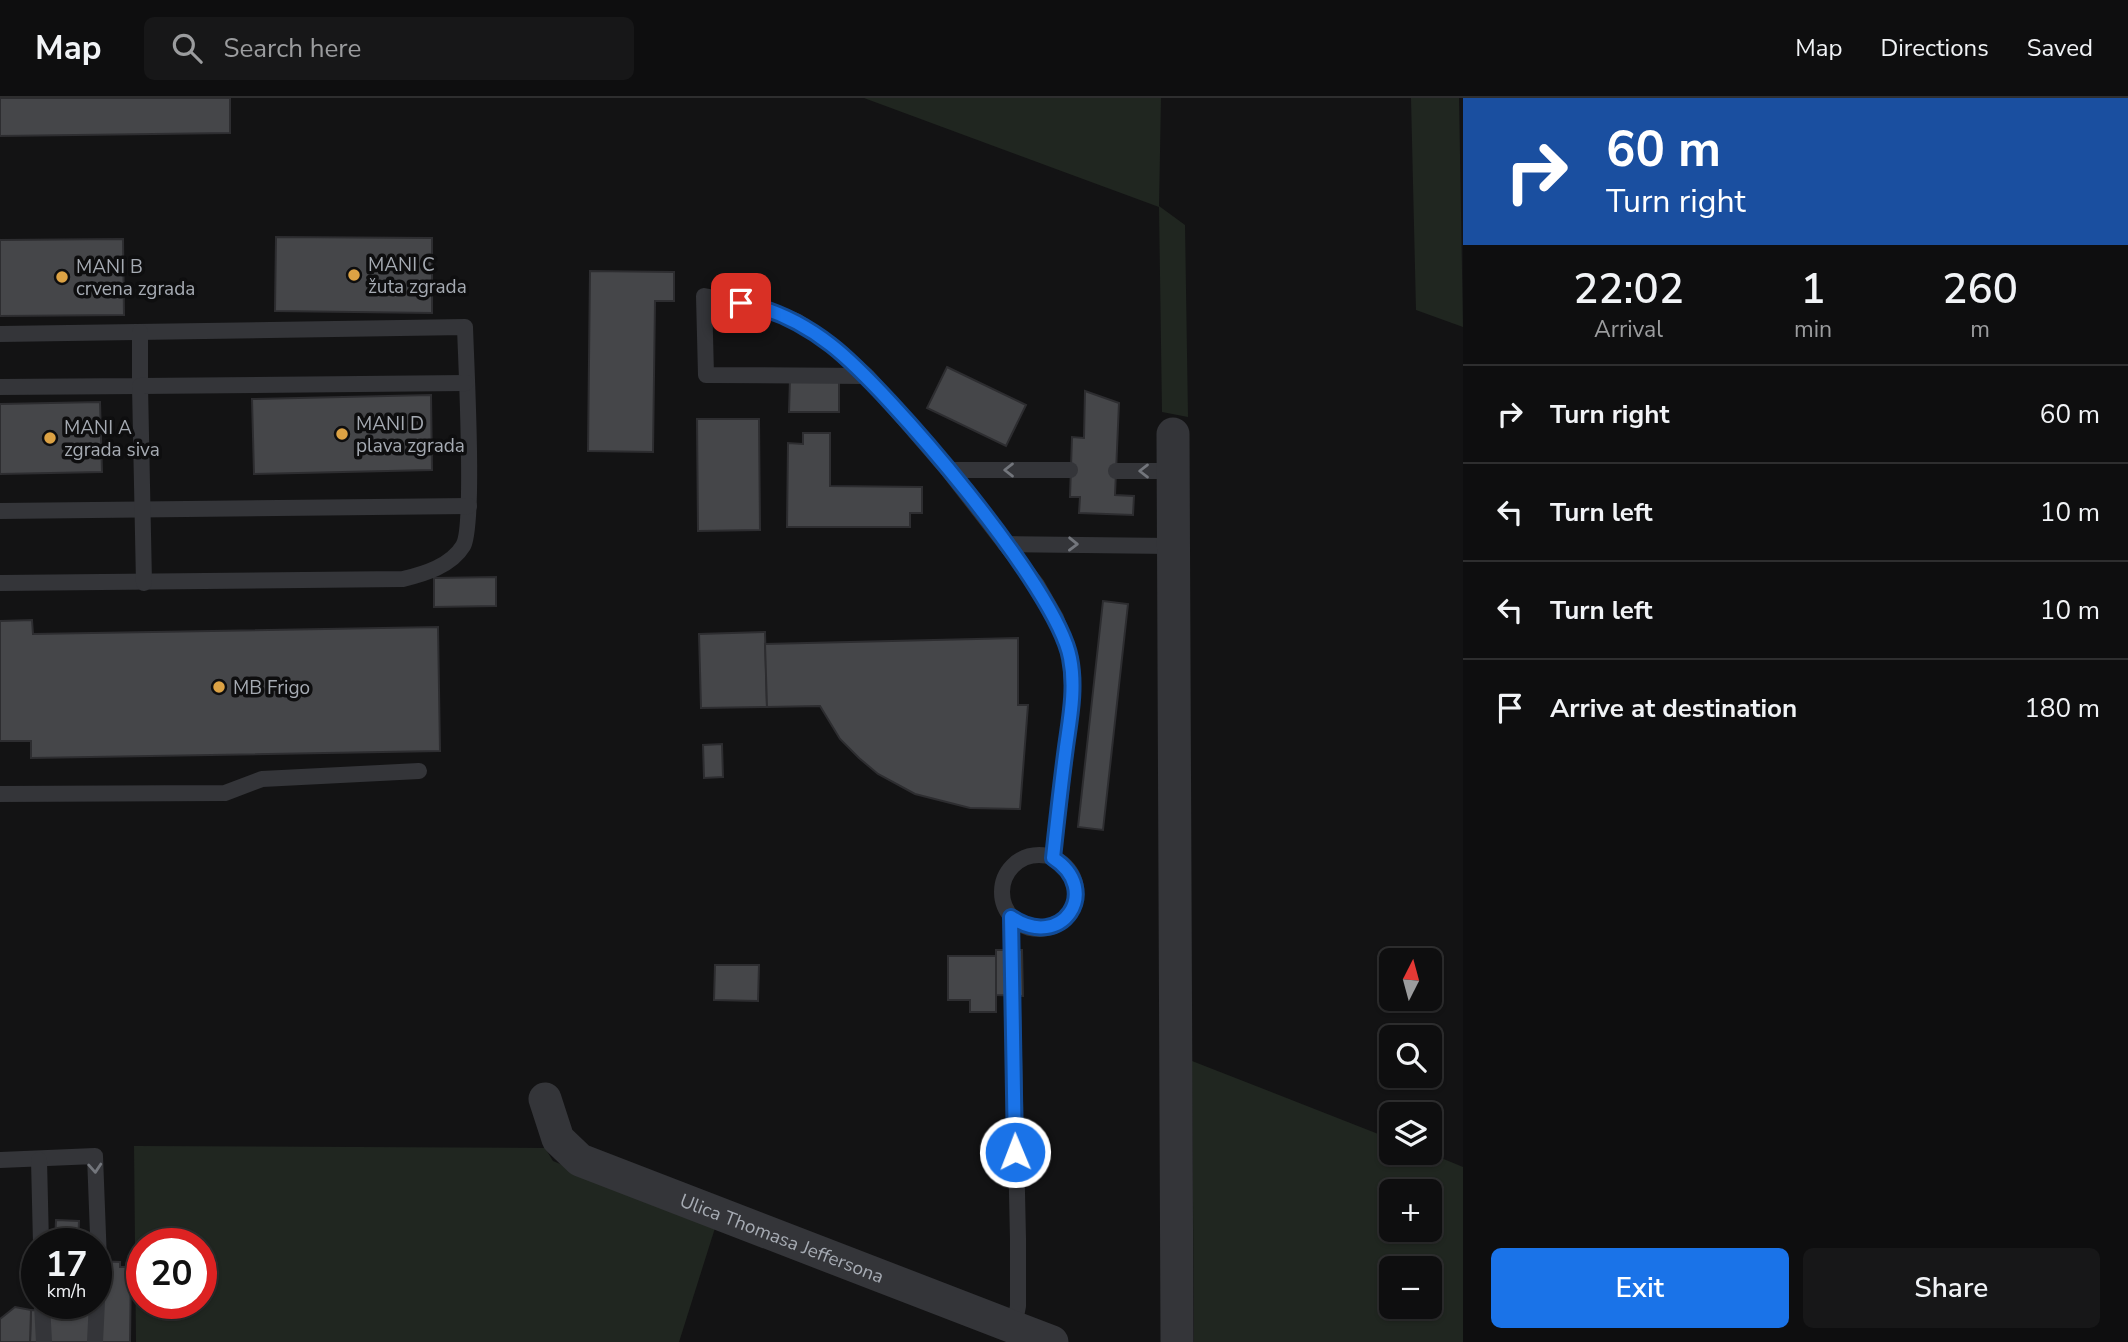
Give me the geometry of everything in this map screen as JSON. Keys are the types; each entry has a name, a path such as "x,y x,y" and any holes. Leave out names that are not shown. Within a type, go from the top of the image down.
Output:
{"street":[{"path":"1173,434 1171,545 1177,1342"},
{"name":"Ulica Thomasa Jeffersona","path":"545,1099 558,1139 580,1160 1052,1342"}],"lane":[{"path":"867,376 706,375 704,296 759,306 798,322 867,376 948,470 1037,585 1056,618 1070,656 1073,691 1053,858"},
{"path":"0,334 465,327 469,506 465,544 457,555 431,570 403,579 0,583"},
{"path":"140,332 144,583"},
{"path":"0,387 466,383"},
{"path":"948,470 1070,470"},
{"path":"1116,471 1172,471"},
{"path":"0,511 469,506"},
{"path":"1005,544 1171,545"},
{"path":"0,794 225,793 262,779 419,771"},
{"path":"1011,917 1026,927 1039,929 1050,928 1067,916 1074,905 1075,886 1071,873 1053,858 1030,856 1009,871 1001,894 1011,917 1018,1239 1018,1306 1014,1327"},
{"path":"0,1160 95,1156 99,1261 95,1342"},
{"path":"39,1160 41,1228"},
{"path":"43,1319 44,1342"}],"shaded area":[{"path":"864,98 1161,98 1159,206 1185,225 1188,417 1162,412 1159,207"},
{"path":"1411,98 1459,98 1463,327 1416,310"},
{"path":"1192,1061 1379,1134 1379,1165 1442,1165 1442,1158 1463,1167 1463,1342 1194,1342"},
{"path":"134,1146 545,1148 553,1161 715,1228 679,1342 136,1342 136,1319 217,1319 217,1228 135,1228"}],"building":[{"path":"0,98 230,98 230,133 0,136"},
{"name":"MANI C žuta zgrada","path":"276,237 432,238 432,313 275,311"},
{"name":"MANI B crvena zgrada","path":"123,239 124,315 0,316 0,240"},
{"path":"590,271 674,272 674,301 655,301 653,452 588,451"},
{"path":"947,367 1026,405 1006,446 927,408"},
{"path":"790,379 839,379 839,412 789,412"},
{"path":"1085,391 1119,403 1115,495 1134,496 1133,515 1079,513 1080,497 1070,497 1072,437 1084,438"},
{"name":"MANI D plava zgrada","path":"431,395 432,470 254,474 252,399"},
{"name":"MANI A zgrada siva","path":"100,402 102,472 0,474 0,404"},
{"path":"697,419 759,419 760,530 698,531"},
{"path":"803,433 830,433 830,486 922,487 922,513 910,513 910,527 787,527 788,443 803,444"},
{"path":"496,577 496,606 434,607 434,578"},
{"path":"1103,601 1128,604 1103,830 1078,827"},
{"name":"MB Frigo","path":"32,620 33,634 438,627 440,751 31,758 31,741 0,741 0,621"},
{"path":"765,632 767,707 701,708 699,634"},
{"path":"1018,638 1018,705 1028,705 1020,809 970,808 915,794 878,774 859,758 840,739 820,706 767,707 765,644"},
{"path":"722,744 723,777 704,778 703,745"},
{"path":"996,950 1022,950 1023,996 996,995"},
{"path":"948,956 996,956 996,1012 970,1012 970,1000 948,1000"},
{"path":"715,965 759,965 758,1001 714,1000"},
{"path":"56,1220 79,1221 79,1228 56,1228"},
{"path":"112,1262 120,1262 120,1267 126,1267 126,1319 130,1319 130,1342 30,1342 31,1319 112,1319"},
{"path":"15,1307 21,1308 21,1319 31,1319 30,1342 0,1342 0,1319"}],"place":[{"name":"MANI C žuta zgrada","path":"354,275"},
{"name":"MANI B crvena zgrada","path":"62,277"},
{"name":"MANI D plava zgrada","path":"342,434"},
{"name":"MANI A zgrada siva","path":"50,438"},
{"name":"MB Frigo","path":"219,687"}],"route":[{"path":"741,303 759,306 798,322 831,345 867,376 948,470 1037,585 1056,618 1070,656 1073,691 1053,858 1071,873 1076,892 1074,905 1067,916 1050,928 1026,927 1011,917 1015,1152"}]}
